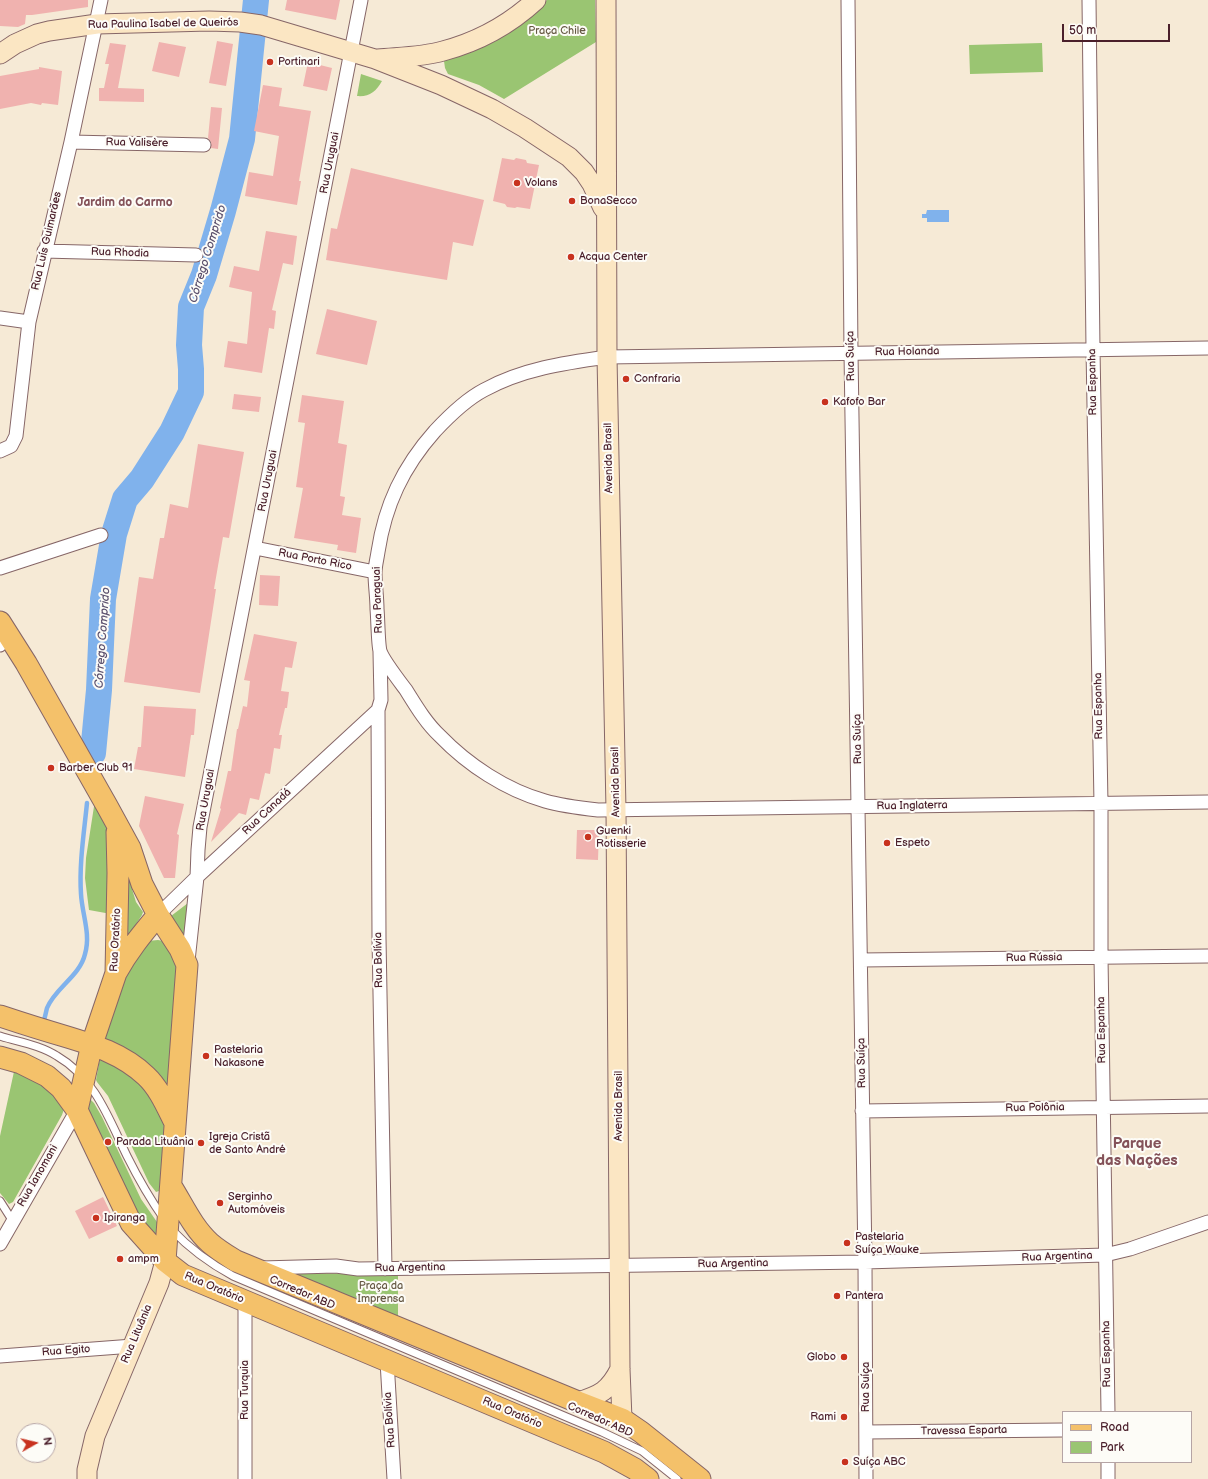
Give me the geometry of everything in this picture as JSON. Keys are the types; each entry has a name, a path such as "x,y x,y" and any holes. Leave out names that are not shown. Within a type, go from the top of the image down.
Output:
{"main road":[{"name":"Rua Oratório","path":"2,632 94,782 130,848 142,884 158,915 180,949 187,965 175,1123 172,1186"},
{"name":"Rua Oratório","path":"117,825 118,873 116,973 92,1044 77,1110 131,1223 165,1261 183,1275 604,1452 614,1457 644,1478"},
{"path":"116,973 138,939 158,915"},
{"path":"138,939 159,935 170,935"},
{"path":"0,1016 92,1044 122,1058 147,1077 163,1100 175,1123"},
{"path":"0,1057 21,1063 47,1076 61,1088 77,1110"},
{"path":"172,1186 191,1221 200,1233 210,1243 236,1261 622,1419 641,1432 700,1479"},
{"name":"Rua Lituânia","path":"165,1261 172,1186"}],"street":[{"name":"Rua Luís Guimarães","path":"0,451 11,446 16,436 29,322 44,251 71,142 101,0"},
{"name":"Rua Uruguai","path":"187,965 197,877 200,826 361,0"},
{"path":"375,59 442,51 465,44 494,30 524,12 536,0"},
{"path":"606,0 607,219"},
{"name":"Rua Suíça","path":"848,0 851,353 859,807 862,1111 866,1262 866,1479"},
{"name":"Rua Espanha","path":"1088,0 1101,804 1101,957 1108,1411"},
{"name":"Rua Paulina Isabel de Queirós","path":"0,54 15,44 37,34 49,31 97,24 208,21 240,22 261,25 375,59"},
{"path":"441,85 438,78 437,64 442,51"},
{"path":"375,59 471,98 525,128 569,157 584,172 592,184 600,199 607,219"},
{"name":"Rua Valisère","path":"71,142 204,145"},
{"path":"569,157 577,159 589,157 600,152 606,145"},
{"name":"Avenida Brasil","path":"607,219 607,357 616,810 620,1369 622,1419"},
{"name":"Rua Rhodia","path":"44,251 196,255"},
{"path":"0,318 29,322"},
{"name":"Rua Holanda","path":"607,357 1208,348"},
{"name":"Rua Paraguai","path":"607,357 567,362 530,370 505,379 482,391 451,414 424,443 395,489 387,510 380,537 375,572 380,652 421,714 439,736 464,758 488,776 516,790 544,801 574,807 598,810 616,810"},
{"path":"0,568 101,535"},
{"name":"Rua Porto Rico","path":"255,548 375,572"},
{"name":"Rua Bolívia","path":"380,652 381,700 378,710 378,938 385,1269"},
{"name":"Rua Canadá","path":"158,915 197,877 378,710"},
{"name":"Rua Inglaterra","path":"616,810 1208,802"},
{"name":"Rua Rússia","path":"861,960 1208,956"},
{"name":"Rua Polônia","path":"862,1111 1208,1106"},
{"name":"Rua Ianomani","path":"0,1244 12,1220 77,1110"},
{"name":"Rua Argentina","path":"254,1268 336,1266 358,1269 385,1269 620,1266 866,1262 1105,1255 1130,1249 1208,1222"},
{"name":"Rua Lituânia","path":"87,1479 87,1470 94,1436 159,1283 165,1261"},
{"name":"Rua Turquia","path":"245,1301 245,1479"},
{"name":"Rua Egito","path":"0,1356 133,1346"},
{"name":"Rua Bolívia","path":"387,1361 394,1479"},
{"path":"578,1402 596,1396 607,1388 614,1380 620,1369"},
{"name":"Travessa Esparta","path":"866,1432 1062,1430"},
{"path":"1108,1463 1108,1479"}],"lane":[{"name":"Corredor ABD","path":"0,1036 42,1048 57,1055 70,1064 84,1077 97,1094 144,1190 168,1226 197,1254 214,1266 233,1276 602,1432 642,1451 677,1479"},
{"path":"0,1201 12,1220"}],"green space":[{"name":"Praça Chile","path":"547,0 595,0 596,42 504,99 479,85 448,74 444,61 448,56 540,7"},
{"path":"1042,43 1043,72 970,74 969,45"},
{"path":"361,74 382,81 369,95 357,96"},
{"path":"95,800 106,823 108,831 111,914 89,910 85,878 86,858"},
{"path":"129,876 136,902 143,912 125,941 125,877"},
{"path":"188,903 185,939 171,916"},
{"path":"148,941 163,941 167,946 176,965 177,983 170,1078 166,1084 102,1040 120,978"},
{"path":"100,1058 135,1073 160,1112 165,1128 165,1148 159,1191 156,1192 149,1183 108,1096 96,1080"},
{"path":"15,1067 43,1081 64,1109 13,1202 9,1204 0,1193 0,1136"},
{"path":"89,1098 94,1103 102,1117 141,1199 157,1222 157,1237 145,1232 87,1113"},
{"name":"Praça da Imprensa","path":"288,1273 398,1274 398,1318"}],"water":[{"path":"927,210 949,210 949,222 927,222 927,218 922,218 922,214 926,214"}],"building":[{"path":"0,0 88,0 88,7 26,15 25,24 18,27 0,26"},
{"path":"287,0 340,0 336,20 285,10"},
{"path":"217,41 233,44 226,86 209,83"},
{"path":"159,42 186,47 179,77 152,71"},
{"path":"110,43 126,45 118,88 144,89 144,102 99,101 99,88 104,88 109,64 105,64"},
{"path":"308,62 332,68 327,91 303,86"},
{"path":"39,67 62,71 58,105 42,103 41,105 31,103 0,109 0,76 39,69"},
{"path":"263,85 282,88 279,106 311,111 299,181 301,181 297,205 245,196 249,172 273,176 279,136 254,131"},
{"path":"211,107 222,108 218,149 211,148 211,142 208,138"},
{"name":"Volans","path":"502,158 514,160 516,158 526,160 527,163 539,165 530,209 507,207 505,204 493,201"},
{"path":"351,168 484,200 473,246 453,242 447,280 326,260 331,228 337,229"},
{"path":"266,231 297,236 293,265 283,263 272,310 276,311 274,329 269,328 262,373 224,367 228,341 247,344 252,292 229,287 234,266 259,271"},
{"path":"327,309 377,321 367,365 316,354"},
{"path":"234,394 261,397 259,412 232,409"},
{"path":"302,395 344,401 338,443 347,445 340,496 345,497 342,515 361,518 356,553 337,550 338,545 294,538 303,488 296,487 305,423 298,422"},
{"path":"198,444 244,452 229,538 223,537 214,589 216,589 200,693 124,682 139,577 153,579 160,538 164,538 170,504 188,508"},
{"path":"260,575 280,576 278,606 259,605"},
{"path":"254,634 297,642 292,668 285,667 281,691 289,692 287,708 285,708 279,735 282,735 280,749 274,748 270,774 265,773 259,800 250,798 246,815 239,813 211,842 221,809 228,771 231,771 237,729 243,706 247,707 250,681 244,680"},
{"path":"144,706 196,709 194,735 191,735 185,777 134,769 138,747 141,747"},
{"path":"145,796 184,804 177,834 179,835 175,878 164,878 139,826"},
{"path":"577,830 599,830 598,860 576,859"},
{"name":"Ipiranga","path":"103,1197 117,1226 89,1239 75,1211"}],"waterway":[{"name":"Córrego Comprido","path":"93,753 99,690 103,599 114,534 125,499 142,479 172,432 191,392 189,345 191,307 204,275 242,139 256,0"},
{"name":"Córrego Comprido","path":"44,1020 47,1008 51,1001 78,969 87,946 87,932 82,902 81,883 82,848 87,803"}],"place":[{"name":"Portinari","path":"270,62"},
{"name":"Volans","path":"517,183"},
{"name":"BonaSecco","path":"572,201"},
{"name":"Acqua Center","path":"571,257"},
{"name":"Confraria","path":"626,379"},
{"name":"Kafofo Bar","path":"825,402"},
{"name":"Barber Club 91","path":"51,768"},
{"name":"Guenki Rotisserie","path":"588,837"},
{"name":"Espeto","path":"887,843"},
{"name":"Pastelaria Nakasone","path":"206,1056"},
{"name":"Parada Lituânia","path":"108,1142"},
{"name":"Igreja Cristã de Santo André","path":"201,1143"},
{"name":"Serginho Automóveis","path":"220,1203"},
{"name":"Ipiranga","path":"96,1218"},
{"name":"Pastelaria Suíça Wauke","path":"847,1243"},
{"name":"ampm","path":"120,1259"},
{"name":"Pantera","path":"837,1296"},
{"name":"Globo","path":"844,1357"},
{"name":"Rami","path":"844,1417"},
{"name":"Suíça ABC","path":"845,1462"}],"district":[{"name":"Jardim do Carmo","path":"125,203"},
{"name":"Parque das Nações","path":"1137,1152"}]}
